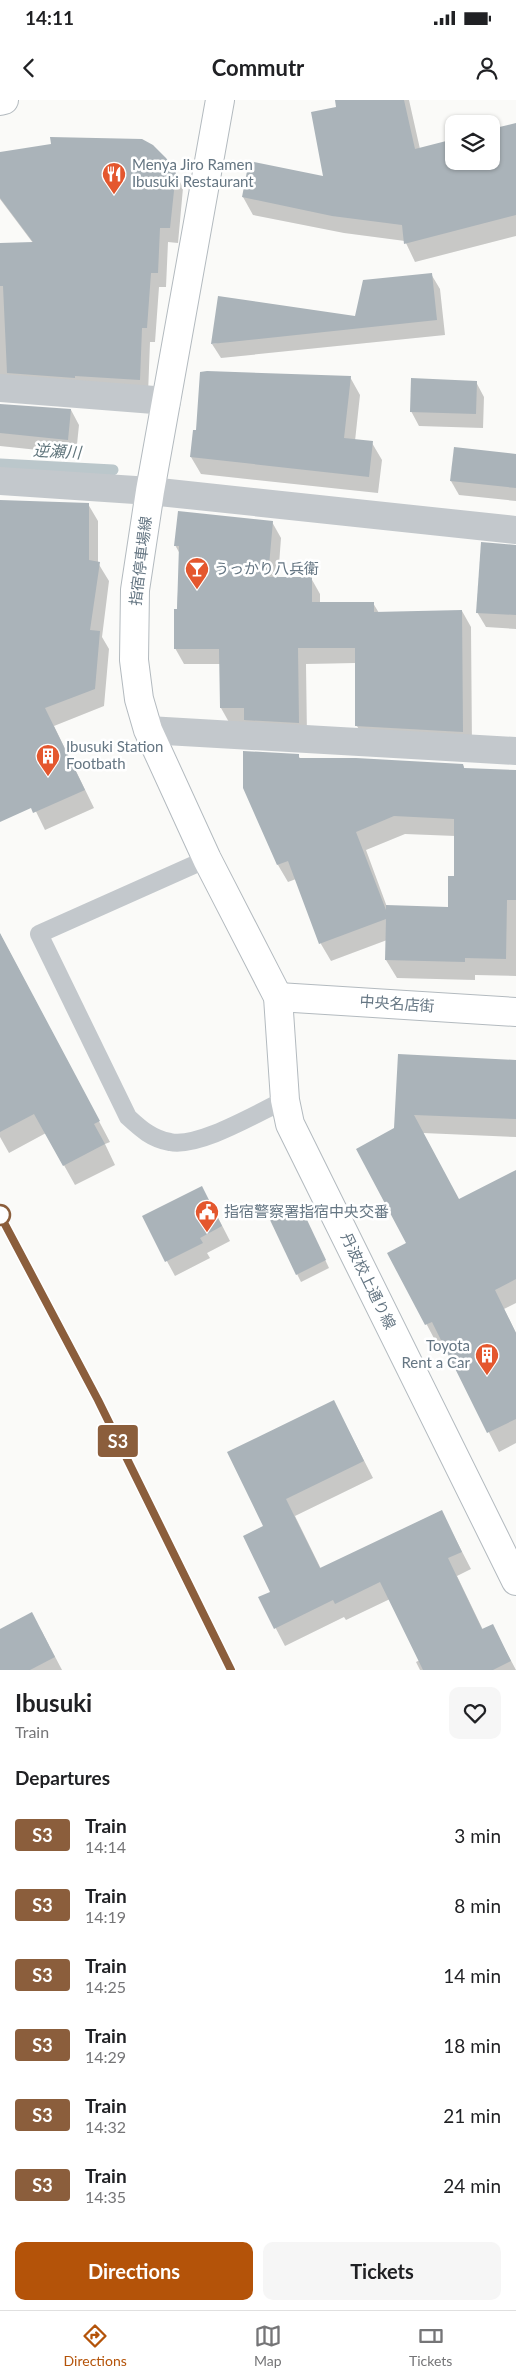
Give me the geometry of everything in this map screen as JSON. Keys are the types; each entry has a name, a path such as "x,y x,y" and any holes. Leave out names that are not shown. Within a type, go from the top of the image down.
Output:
{"main road":[{"name":"指宿停車場線","path":"220,100 150,491 135,590 134,660 139,699 148,730 207,858 278,997"},
{"name":"中央名店街","path":"278,997 516,1012"},
{"name":"丹波校上通り線","path":"278,997 284,1100 290,1124 516,1580"}],"street":[{"path":"0,388 167,401"},
{"path":"0,481 150,491 516,530"},
{"path":"148,730 516,752"}],"lane":[{"path":"207,858 39,934 128,1118 146,1134 170,1142 183,1143 203,1138 284,1100"}],"building":[{"path":"335,100 404,100 415,149 445,141 445,170 500,170 500,127 516,123 516,215 404,244 402,225 332,216 242,197 249,161 323,176 311,112 336,107"},
{"path":"50,137 142,139 153,145 176,172 170,228 160,228 158,273 151,273 147,328 142,328 140,380 7,373 3,286 0,286 0,243 33,242 0,198 0,152 51,144"},
{"path":"432,273 437,320 211,344 218,296 355,316 363,280"},
{"path":"200,372 351,376 344,438 373,441 369,477 190,457 193,430 196,430"},
{"path":"411,378 477,381 476,414 410,412"},
{"path":"0,404 71,409 68,440 0,433"},
{"path":"454,447 516,454 516,488 450,481"},
{"path":"0,500 89,503 89,560 100,562 90,630 100,631 95,689 45,708 85,790 33,813 31,808 0,822"},
{"path":"178,511 273,521 268,577 312,577 312,602 374,602 374,612 462,610 463,732 355,726 355,648 298,648 299,723 244,720 244,708 220,708 219,649 174,649 174,609 177,609 179,546 174,546"},
{"path":"481,542 516,545 516,615 476,613"},
{"path":"243,751 299,754 299,758 356,758 463,764 464,768 516,770 516,900 507,900 506,959 465,958 465,962 385,960 386,919 319,944 288,861 277,865 243,788","holes":["394,816 454,819 454,876 448,876 448,907 386,905 386,910 356,832"]},
{"path":"0,933 100,1121 94,1124 105,1144 63,1166 34,1114 0,1132"},
{"path":"398,1054 516,1060 516,1119 414,1115 459,1199 516,1170 516,1279 495,1290 516,1333 516,1419 487,1433 432,1322 425,1325 387,1253 406,1243 356,1149 394,1128"},
{"path":"202,1186 222,1226 200,1238 203,1243 165,1262 142,1216"},
{"path":"300,1205 326,1260 296,1275 270,1220"},
{"path":"334,1400 364,1461 286,1499 320,1568 442,1510 462,1552 448,1558 482,1629 493,1624 511,1661 493,1670 423,1670 380,1582 335,1604 333,1600 274,1629 258,1597 270,1592 243,1536 263,1526 227,1452"},
{"path":"32,1612 55,1657 30,1670 0,1670 0,1629"}],"waterway":[{"name":"逆瀬川","path":"0,464 113,470"}],"railway":[{"path":"0,1215 97,1400 231,1670"}],"train":[{"name":"S3","path":"0,1215 98,1400 231,1670"}],"place":[{"name":"Menya Jiro Ramen Ibusuki Restaurant","path":"114,195"},
{"name":"うっかり八兵衛","path":"197,590"},
{"name":"Ibusuki Station Footbath","path":"48,777"},
{"name":"指宿警察署指宿中央交番","path":"207,1233"},
{"name":"Toyota Rent a Car","path":"487,1376"}]}
